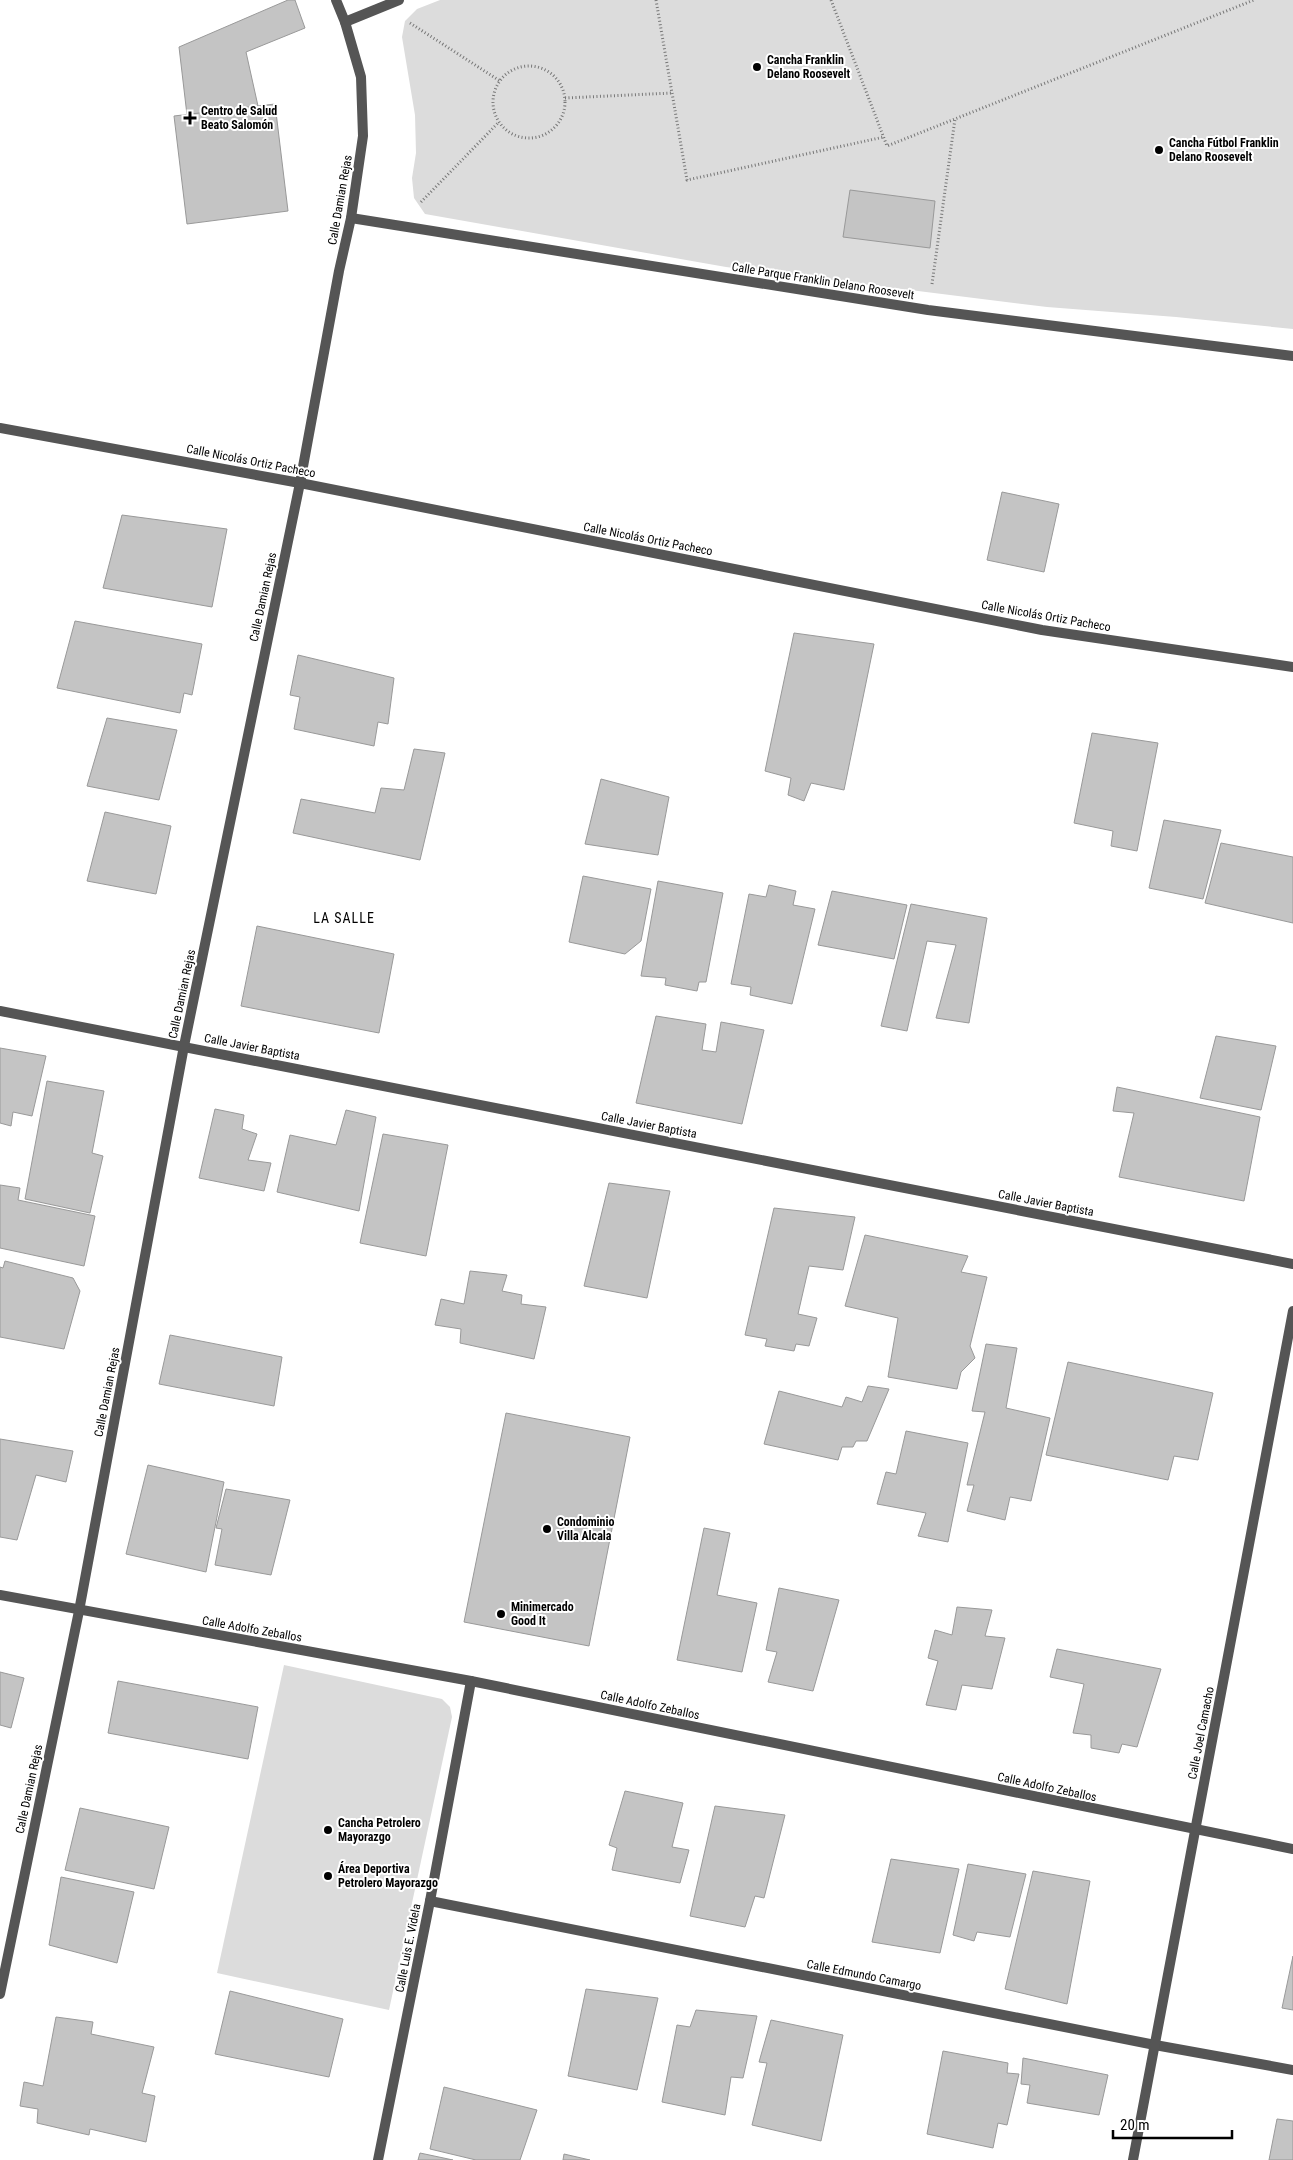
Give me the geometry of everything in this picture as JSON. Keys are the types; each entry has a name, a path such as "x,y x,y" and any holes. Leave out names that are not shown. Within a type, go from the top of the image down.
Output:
{"street":[{"name":"Calle Damian Rejas","path":"0,1994 79,1611 184,1046 300,483 339,271 351,218 363,136 361,77 345,22 336,0"},
{"path":"345,22 399,0"},
{"name":"Calle Parque Franklin Delano Roosevelt","path":"351,218 928,310 1293,356"},
{"name":"Calle Nicolás Ortiz Pacheco","path":"0,428 300,483 1042,630 1293,667"},
{"name":"Calle Javier Baptista","path":"0,1011 1293,1264"},
{"name":"Calle Joel Camacho","path":"1133,2160 1293,1311"},
{"name":"Calle Adolfo Zeballos","path":"0,1595 79,1611 471,1681 1195,1831 1293,1849"},
{"name":"Calle Luis E. Videla","path":"378,2160 430,1902 471,1681"},
{"name":"Calle Edmundo Camargo","path":"430,1902 1155,2046 1293,2070"}],"path":[{"path":"656,0 688,180 884,137"},
{"path":"831,0 887,146 1254,0"},
{"path":"386,6 500,81"},
{"path":"533,65 545,68 555,76 562,86 565,98 564,111 559,122 550,131 539,137 526,138 506,130 494,112 493,101 500,81 514,69 533,65"},
{"path":"565,98 672,93"},
{"path":"928,310 955,118"},
{"path":"398,226 499,122"}],"shaded area":[{"path":"440,0 1293,0 1293,329 1176,317 1047,307 726,267 425,214 414,198 412,178 416,153 415,115 402,37 405,21 417,9"},
{"name":"Área Deportiva Petrolero Mayorazgo","path":"284,1665 442,1699 450,1707 452,1717 389,2010 217,1973"}],"building":[{"path":"288,0 295,0 305,28 246,52 258,106 187,115 179,47"},
{"path":"275,104 288,211 187,224 174,116"},
{"path":"850,190 935,201 930,248 843,237"},
{"path":"1002,492 1059,504 1044,572 987,560"},
{"path":"122,515 227,529 212,607 103,588"},
{"path":"75,621 202,644 192,695 184,693 180,713 57,688"},
{"path":"794,633 874,644 844,790 811,783 804,801 788,795 791,778 765,771"},
{"path":"298,655 394,678 388,724 378,722 374,746 294,729 300,697 290,695"},
{"path":"107,718 177,730 159,800 87,786"},
{"path":"1092,733 1158,743 1137,851 1111,846 1113,831 1074,823"},
{"path":"414,749 445,753 420,860 293,833 301,799 375,813 381,788 404,790"},
{"path":"601,779 669,797 658,855 585,844"},
{"path":"105,812 171,826 156,894 87,881"},
{"path":"1164,820 1221,830 1203,899 1149,888"},
{"path":"1221,843 1293,857 1293,923 1205,903"},
{"path":"583,876 651,889 641,941 625,954 569,942"},
{"path":"658,881 723,893 706,982 699,982 697,991 665,985 666,978 641,976"},
{"path":"769,885 796,891 793,905 815,909 792,1004 750,995 751,987 731,984 749,894 766,897"},
{"path":"832,891 907,905 894,959 818,945"},
{"path":"911,904 987,918 969,1023 936,1018 956,945 927,941 907,1031 881,1026"},
{"path":"257,926 394,954 379,1033 241,1006"},
{"path":"656,1016 706,1024 702,1050 716,1052 721,1022 764,1030 742,1124 636,1103"},
{"path":"1216,1036 1276,1046 1261,1110 1200,1098"},
{"path":"0,1048 46,1056 32,1116 13,1112 11,1126 0,1123"},
{"path":"47,1081 104,1091 92,1153 103,1156 90,1213 25,1199"},
{"path":"1117,1087 1260,1117 1244,1201 1119,1177 1134,1113 1113,1111"},
{"path":"215,1109 244,1115 242,1129 257,1134 248,1160 271,1163 264,1191 199,1178"},
{"path":"346,1110 376,1117 359,1211 277,1192 290,1135 336,1145"},
{"path":"383,1134 448,1145 426,1256 360,1243"},
{"path":"609,1183 670,1191 647,1298 584,1286"},
{"path":"0,1185 20,1188 18,1200 95,1216 84,1266 0,1248"},
{"path":"774,1208 855,1217 843,1270 809,1266 798,1314 817,1318 809,1346 796,1344 794,1351 765,1346 767,1339 745,1335"},
{"path":"865,1235 968,1256 961,1272 987,1277 970,1346 975,1358 961,1372 957,1389 888,1377 898,1318 845,1306"},
{"path":"5,1261 73,1278 80,1291 64,1349 0,1337 0,1267 3,1268"},
{"path":"470,1271 507,1275 502,1291 522,1295 521,1304 546,1307 534,1359 460,1343 461,1329 435,1325 441,1299 464,1304"},
{"path":"170,1335 282,1357 274,1406 159,1384"},
{"path":"986,1344 1017,1348 1006,1408 1050,1418 1031,1501 1010,1497 1005,1520 967,1511 974,1485 967,1485 985,1412 972,1411"},
{"path":"1068,1362 1213,1393 1198,1460 1174,1456 1168,1480 1046,1455"},
{"path":"868,1386 889,1389 867,1441 856,1441 853,1447 842,1447 838,1460 764,1444 779,1391 842,1407 846,1397 862,1402"},
{"name":"Condominio Villa Alcala","path":"506,1413 630,1437 589,1646 464,1622"},
{"path":"906,1431 968,1443 948,1542 918,1536 926,1513 877,1504 886,1472 896,1474"},
{"path":"0,1439 73,1451 66,1482 36,1475 17,1540 0,1537"},
{"path":"148,1465 224,1482 206,1572 126,1554"},
{"path":"226,1489 290,1500 271,1575 215,1565 222,1529 216,1528"},
{"path":"704,1528 730,1533 717,1595 757,1603 742,1672 677,1660"},
{"path":"779,1588 839,1600 813,1691 768,1682 777,1652 766,1650"},
{"path":"957,1607 992,1610 985,1636 1005,1638 992,1689 962,1685 956,1710 926,1705 938,1661 928,1658 935,1630 952,1635"},
{"path":"1057,1649 1161,1669 1137,1747 1122,1744 1119,1753 1091,1748 1091,1735 1073,1733 1084,1684 1050,1677"},
{"path":"0,1672 24,1678 11,1728 0,1725"},
{"path":"118,1681 258,1707 248,1759 108,1733"},
{"path":"625,1791 683,1803 672,1847 689,1850 680,1883 612,1870 617,1848 609,1845"},
{"path":"715,1806 785,1815 764,1898 755,1896 745,1927 690,1916"},
{"path":"80,1808 169,1827 154,1889 65,1870"},
{"path":"891,1859 959,1869 940,1953 872,1942"},
{"path":"968,1864 1026,1874 1010,1937 977,1932 974,1941 953,1935"},
{"path":"1033,1871 1090,1881 1067,2004 1005,1989"},
{"path":"61,1877 134,1892 117,1963 49,1945"},
{"path":"1293,1956 1293,2010 1282,2008"},
{"path":"586,1989 658,1998 637,2090 568,2076"},
{"path":"230,1991 343,2019 329,2077 215,2054"},
{"path":"696,2010 757,2016 743,2078 731,2077 725,2115 662,2102 677,2025 690,2027"},
{"path":"56,2017 93,2022 91,2034 154,2047 142,2093 155,2096 146,2142 90,2129 89,2135 37,2123 38,2109 20,2106 24,2082 43,2086"},
{"path":"771,2020 843,2035 821,2141 752,2125 767,2063 759,2062"},
{"path":"943,2051 1008,2063 1007,2073 1019,2074 1007,2125 998,2123 993,2148 927,2134"},
{"path":"1023,2058 1108,2075 1099,2115 1027,2103 1030,2085 1021,2084"},
{"path":"444,2087 537,2110 520,2160 476,2160 430,2149"},
{"path":"1277,2119 1293,2121 1293,2160 1269,2160"},
{"path":"420,2153 453,2160 418,2160"},
{"path":"564,2154 590,2160 563,2160"}],"place":[{"name":"Cancha Franklin Delano Roosevelt","path":"757,67"},
{"name":"Centro de Salud Beato Salomón","path":"190,118"},
{"name":"Cancha Fútbol Franklin Delano Roosevelt","path":"1159,150"},
{"name":"Condominio Villa Alcala","path":"547,1529"},
{"name":"Minimercado Good It","path":"501,1614"},
{"name":"Cancha Petrolero Mayorazgo","path":"328,1830"},
{"name":"Área Deportiva Petrolero Mayorazgo","path":"328,1876"}],"district":[{"name":"LA SALLE","path":"344,918"}]}
